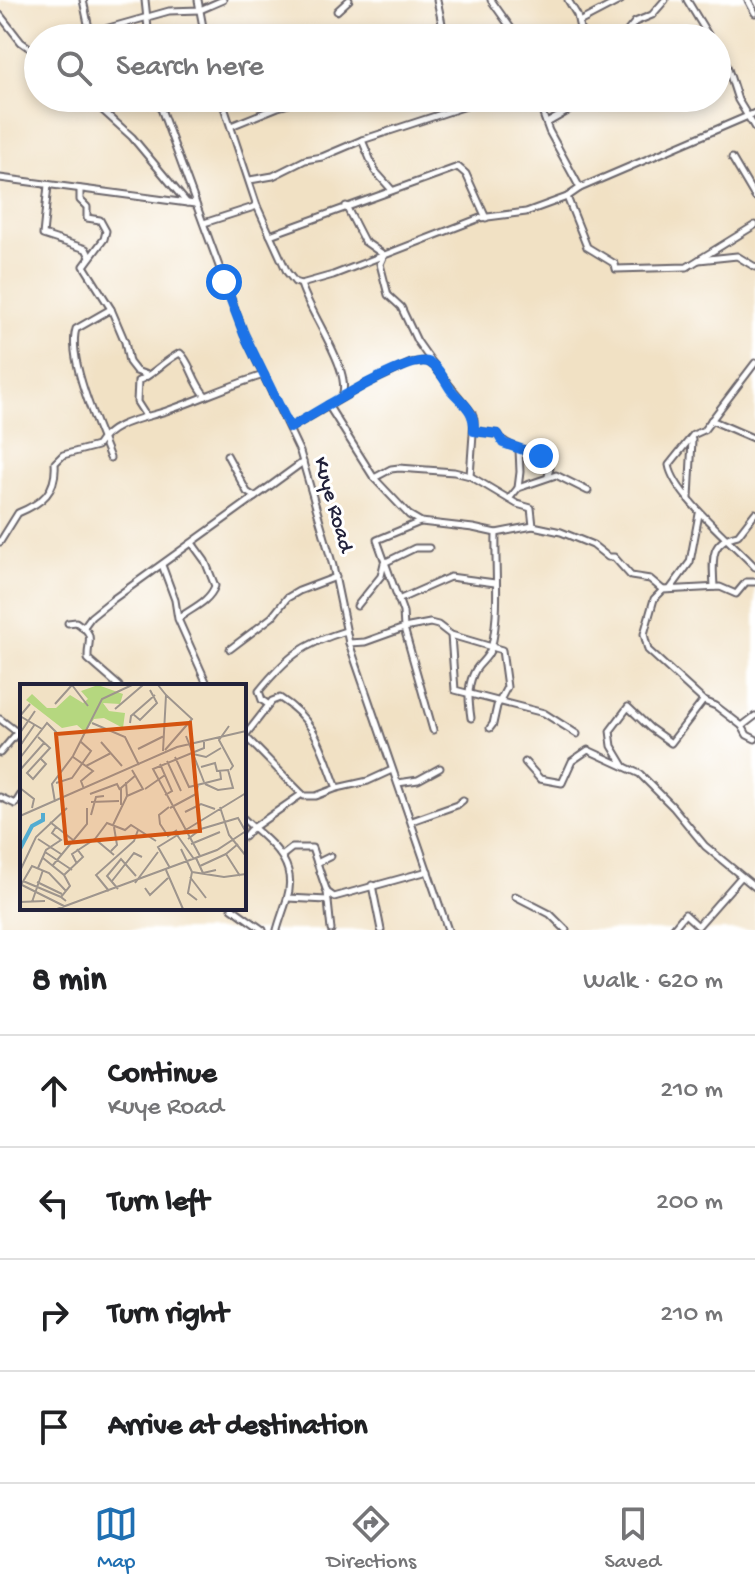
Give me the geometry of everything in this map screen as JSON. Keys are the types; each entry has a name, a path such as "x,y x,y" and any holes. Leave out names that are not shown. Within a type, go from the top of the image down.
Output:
{"street":[{"path":"83,0 88,24"},
{"path":"145,0 148,24"},
{"path":"198,0 202,24"},
{"path":"126,24 169,11 200,10 219,0"},
{"path":"437,0 442,24"},
{"path":"491,0 508,24"},
{"path":"568,0 579,22 621,0"},
{"path":"633,24 652,15 665,0"},
{"path":"687,0 702,24"},
{"path":"748,0 755,13"},
{"path":"337,11 346,2"},
{"path":"0,15 24,44"},
{"path":"731,78 738,100 752,115 755,128"},
{"path":"104,112 132,137 191,204"},
{"name":"Kuye Road","path":"161,112 191,204 204,223 244,334 290,428 303,462 336,577 349,643 448,930"},
{"path":"226,112 257,206 270,235 290,278 301,284 322,333 337,357 345,385 340,399"},
{"path":"231,126 266,112"},
{"path":"250,180 273,176 305,160 332,154 362,140 448,112"},
{"path":"543,112 580,188"},
{"path":"547,123 566,112"},
{"path":"301,284 487,218 526,212 567,197 580,188 752,115"},
{"path":"362,140 375,171 392,190"},
{"path":"732,158 755,197"},
{"path":"270,235 458,167 466,174 487,218"},
{"path":"0,178 191,204"},
{"path":"48,185 43,235 86,249 90,257"},
{"path":"80,189 80,200 87,207 87,218 100,220 106,226 104,239 84,266 111,309 125,342 129,362 136,371 147,375"},
{"path":"567,197 587,247 615,264 616,269 681,269 755,225"},
{"path":"204,223 257,206"},
{"path":"346,206 368,246 384,255"},
{"path":"384,255 380,264 388,295 401,307 417,341 434,366 472,413 474,431 470,476"},
{"path":"698,260 737,256 755,267"},
{"path":"110,458 83,383 72,341 76,329 111,309"},
{"path":"146,416 137,402 138,381 177,354 182,353 195,384 206,396"},
{"path":"290,428 411,363 427,361 434,366"},
{"path":"755,363 704,430 693,435 669,465 675,484 699,513 755,567"},
{"path":"748,373 755,380"},
{"path":"0,542 18,513 33,509 45,497 56,478 55,463 63,455 97,446 102,438 128,421 165,412 224,386 264,375"},
{"path":"328,405 374,478 409,515 421,522 496,533 533,527 561,532 593,545 608,557 614,557 631,576 650,579 663,590"},
{"path":"711,420 755,439"},
{"path":"474,431 498,434 503,443 541,456 550,468 548,476"},
{"path":"689,499 693,435"},
{"path":"518,488 519,449"},
{"path":"227,455 247,492 255,497"},
{"path":"83,628 98,612 303,462"},
{"path":"374,478 399,468 470,476 531,508 533,527"},
{"path":"509,499 518,488 548,476 561,476 588,491"},
{"path":"671,588 690,562 699,513"},
{"path":"714,587 714,552 719,542 726,536 738,535 755,513"},
{"path":"421,522 377,540 403,612 404,628 433,730"},
{"path":"471,718 469,694 473,673 487,659 492,646 497,610 496,533"},
{"path":"178,619 213,594 215,586 205,561 192,543"},
{"path":"384,563 415,548 429,548"},
{"path":"357,606 381,576 384,563"},
{"path":"162,565 175,600 178,619 207,684"},
{"path":"230,649 272,617 287,598 336,577"},
{"path":"398,600 450,577 495,583"},
{"path":"755,582 746,582 736,594 714,587 663,590 651,607 644,634 645,643 662,664 704,701 716,706 755,739"},
{"path":"68,623 76,622 90,635 88,659 117,684"},
{"path":"349,643 365,642 404,628 430,623 451,635 502,650 507,692 499,702 490,728"},
{"path":"269,705 262,700 259,691 290,657 308,644 346,631"},
{"path":"451,635 455,690 544,713 577,734"},
{"path":"246,735 269,705 280,698 311,726 328,758 337,788"},
{"path":"625,766 612,746 610,731 628,707 671,743 704,701"},
{"path":"742,726 755,716"},
{"path":"0,719 20,735 0,753"},
{"path":"246,737 302,794 311,797 361,783 392,770"},
{"path":"525,762 535,776 558,783 564,783 569,765 584,751 593,751 625,766 647,780 705,846 755,887"},
{"path":"398,783 418,780 440,768"},
{"path":"246,835 302,794"},
{"path":"0,797 15,804 20,796"},
{"path":"412,821 463,800"},
{"path":"246,821 283,855 289,879 288,898 277,930"},
{"path":"283,855 292,848 312,848 327,896 331,930"},
{"path":"317,863 331,856"},
{"path":"288,898 334,897 428,871"},
{"path":"672,930 685,914 698,926 741,877"},
{"path":"372,885 381,930"},
{"path":"515,896 550,914 566,930"},
{"path":"235,910 263,930"}],"route":[{"path":"224,282 244,334 290,428 364,385 411,363 427,361 470,409 474,431 498,434 503,443 541,456"}]}
